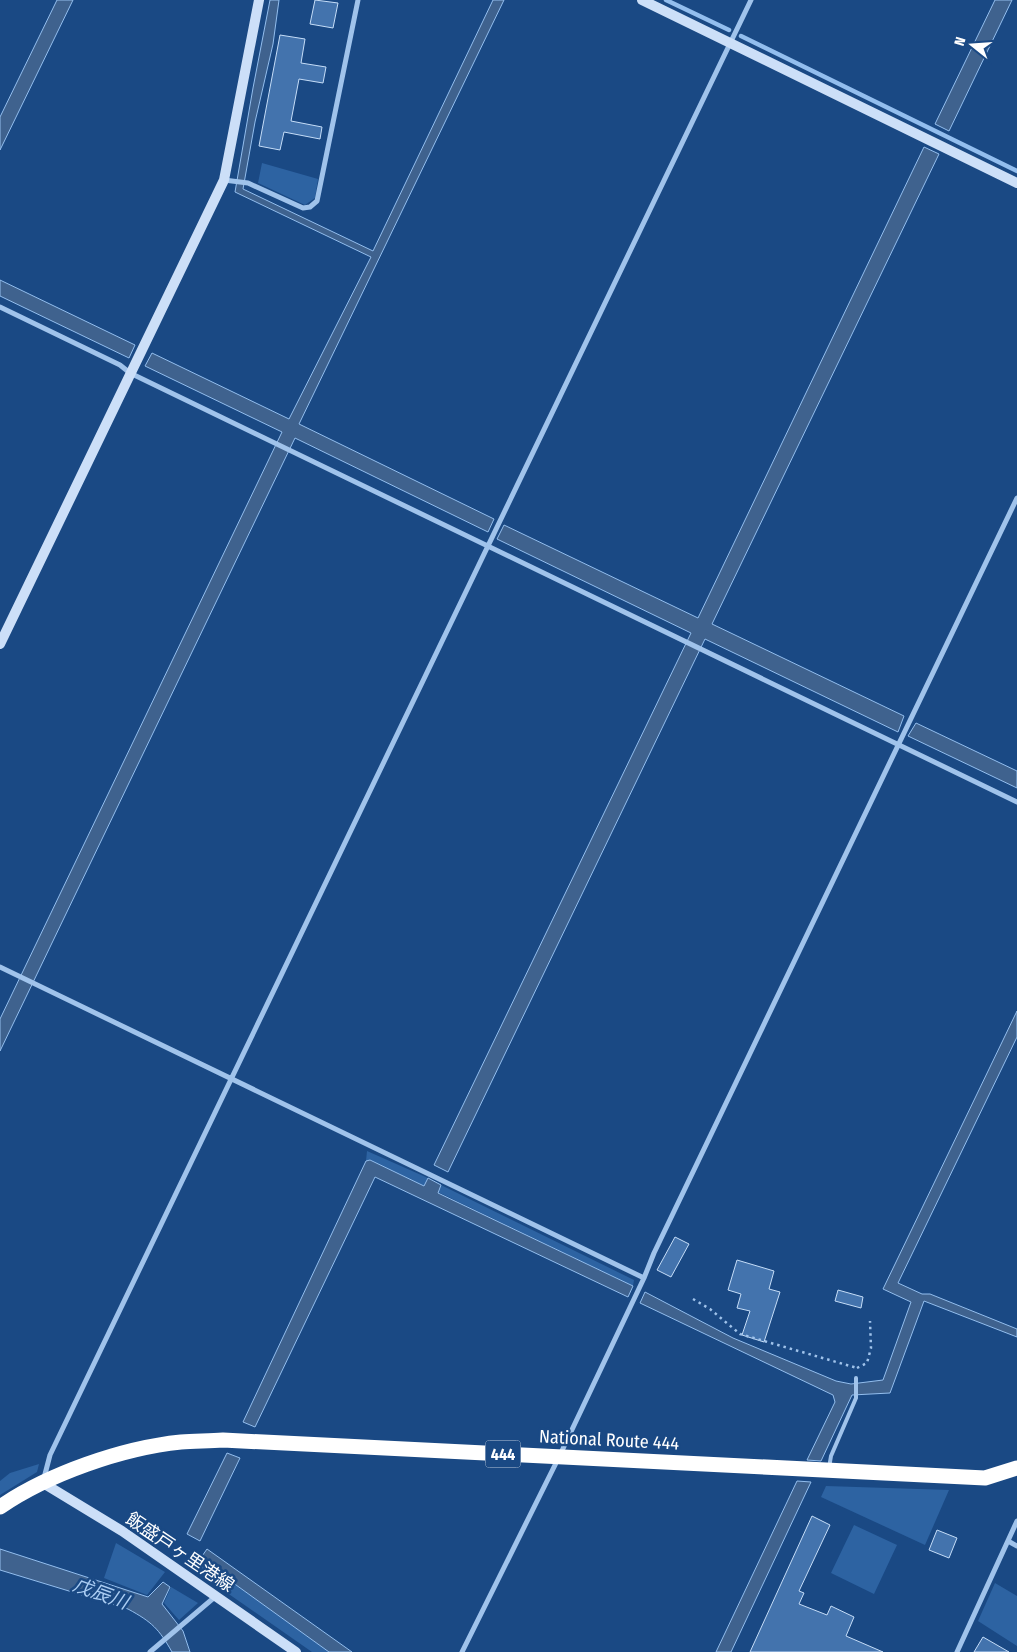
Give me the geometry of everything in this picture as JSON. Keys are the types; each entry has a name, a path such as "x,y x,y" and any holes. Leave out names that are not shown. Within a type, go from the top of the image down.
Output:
{"highway":[{"name":"National Route 444","path":"0,1507 43,1483 87,1464 134,1451 180,1442 223,1440 985,1478 1017,1468"}],"street":[{"path":"0,644 224,180 259,0"},
{"path":"224,180 248,183 303,208 310,207 317,201 358,0"},
{"path":"642,0 1017,183"},
{"path":"43,1483 50,1454 751,0"},
{"path":"0,307 120,365 130,373 273,443 1017,802"},
{"path":"462,1652 558,1457 644,1278 654,1252 1017,498"},
{"path":"0,967 644,1278"},
{"name":"飯盛戸ヶ里港線","path":"43,1483 122,1531 296,1652"},
{"path":"957,1652 1017,1521"},
{"path":"1008,1541 1017,1546"},
{"path":"150,1652 216,1596"}],"lane":[{"path":"828,1470 831,1456 856,1398 856,1378"}],"path":[{"path":"693,1299 710,1309 740,1334 857,1368 867,1363 872,1348 870,1321"}],"shaded area":[{"path":"262,163 318,179 315,198 305,205 258,183"},
{"path":"367,1151 428,1178 424,1186 370,1160 366,1161"},
{"path":"441,1185 634,1280 633,1286 438,1192"},
{"path":"39,1464 37,1472 0,1495 0,1481 10,1473"},
{"path":"826,1486 949,1490 925,1545 821,1497"},
{"path":"854,1525 897,1545 874,1594 831,1573"},
{"path":"116,1543 165,1572 147,1595 104,1578"},
{"path":"200,1559 329,1652 312,1652 193,1569"},
{"path":"995,1583 1017,1596 1017,1646 978,1621"},
{"path":"171,1587 198,1603 179,1620 164,1603"}],"water":[{"path":"57,0 73,0 0,150 0,117"},
{"path":"270,0 279,0 273,44 255,122 243,189 373,251 493,0 504,0 299,424 494,519 488,532 295,438 0,1051 0,1019 282,432 145,366 152,353 289,419 371,257 235,192"},
{"path":"995,0 1012,0 949,131 935,124"},
{"path":"924,147 939,154 712,624 904,716 898,732 705,639 448,1172 434,1165 691,633 497,539 504,525 698,618"},
{"path":"0,280 135,345 129,358 0,296"},
{"path":"916,723 1017,771 1017,788 908,736"},
{"path":"1017,1011 1017,1037 898,1283 922,1294 930,1294 1017,1329 1017,1337 924,1301 890,1393 852,1395 821,1461 807,1460 835,1402 833,1395 640,1303 645,1292 733,1338 836,1381 851,1384 883,1380 911,1302 883,1289"},
{"path":"370,1160 424,1186 428,1178 441,1185 438,1193 633,1286 628,1297 375,1177 255,1427 243,1422 366,1161"},
{"path":"227,1453 240,1458 200,1541 187,1534"},
{"path":"797,1481 811,1482 731,1652 716,1652"},
{"name":"戊辰川","path":"0,1549 148,1597 163,1582 170,1587 162,1604 183,1631 190,1652 172,1652 154,1627 128,1609 0,1570"},
{"path":"207,1549 352,1652 329,1652 200,1559"}],"building":[{"path":"315,0 338,3 333,28 310,24"},
{"path":"280,35 305,39 301,63 326,67 323,83 299,79 291,121 322,127 320,139 284,132 280,150 259,146"},
{"path":"675,1237 689,1244 671,1277 657,1270"},
{"path":"737,1260 774,1271 769,1289 780,1292 764,1342 742,1335 750,1311 737,1308 741,1294 728,1290"},
{"path":"838,1290 863,1297 861,1308 835,1301"},
{"path":"812,1516 830,1525 799,1591 804,1593 799,1604 827,1615 831,1606 854,1617 846,1636 883,1652 750,1652"},
{"path":"937,1530 957,1538 949,1558 929,1550"},
{"path":"983,1637 1009,1652 974,1652"}],"waterway":[{"path":"666,0 729,30"},
{"path":"741,36 1017,171"}]}
